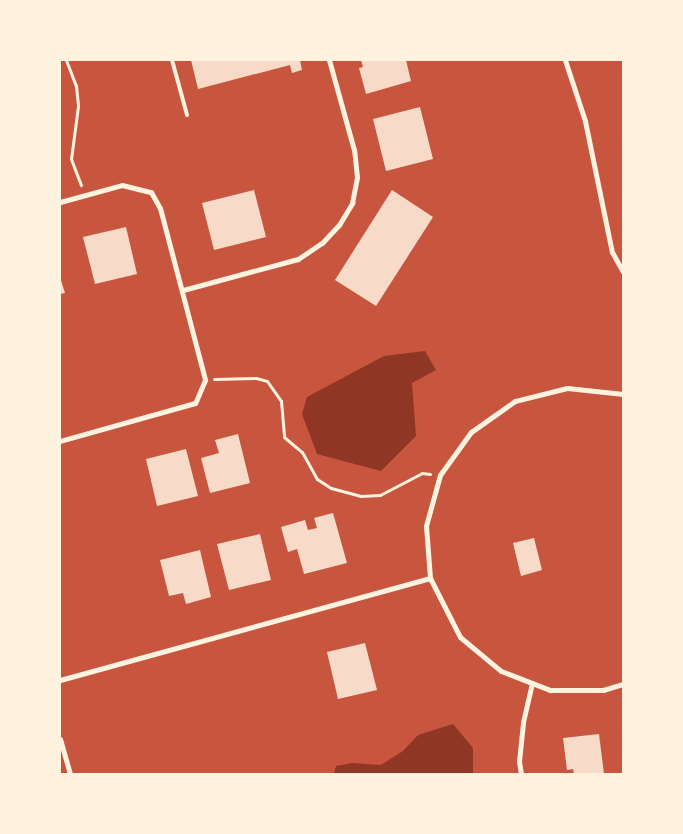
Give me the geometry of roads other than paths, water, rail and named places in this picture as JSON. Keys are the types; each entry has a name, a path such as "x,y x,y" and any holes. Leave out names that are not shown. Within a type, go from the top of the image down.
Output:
{"street":[{"path":"183,290 298,258 322,243 339,225 352,202 356,177 354,150 329,60"},
{"path":"565,60 585,121 612,252 623,272"},
{"path":"60,202 122,185 151,192 160,208 205,380 195,403 60,441"},
{"path":"623,394 567,388 515,401 471,432 440,475 426,526 430,578 460,637 501,671 550,690 603,690 623,684"},
{"path":"60,680 430,578"},
{"path":"521,774 519,761 523,722 532,683"},
{"path":"60,739 70,774"}],"lane":[{"path":"172,60 187,115"}]}
